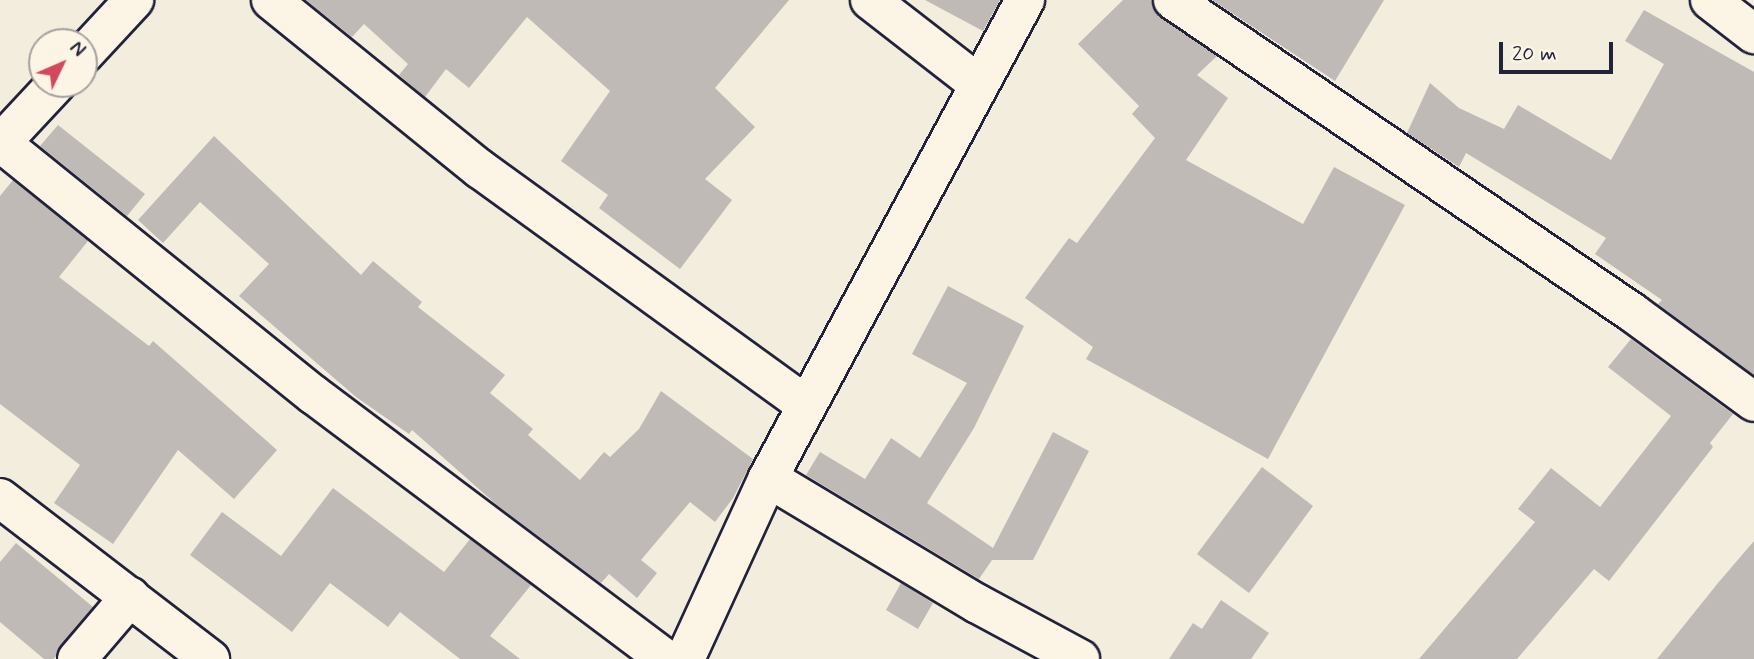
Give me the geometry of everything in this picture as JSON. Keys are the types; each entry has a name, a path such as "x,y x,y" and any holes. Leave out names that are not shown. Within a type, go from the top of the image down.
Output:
{"street":[{"path":"98,39 134,0"},
{"path":"271,0 480,169 806,405"},
{"path":"870,0 977,83"},
{"path":"685,659 768,478 977,83 1025,0"},
{"path":"1173,0 1633,313 1754,402"},
{"path":"1710,0 1754,34"},
{"path":"43,98 1,143 314,395 666,659"},
{"path":"768,478 978,604 1080,659"},
{"path":"0,498 210,659"},
{"path":"77,659 130,597"}],"building":[{"path":"306,0 789,0 715,88 755,127 705,179 732,200 680,269 599,208 608,195 561,161 610,91 527,17 469,88 446,69 425,97 399,75 408,64 364,24 352,37"},
{"path":"925,0 1000,0 983,31"},
{"path":"1123,0 1151,0 1161,18 1217,56 1197,75 1228,98 1186,160 1303,224 1334,167 1405,205 1268,459 1086,359 1093,347 1025,298 1069,238 1077,243 1155,138 1132,114 1139,106 1078,44"},
{"path":"1212,0 1384,0 1335,81"},
{"path":"1644,10 1754,72 1754,375 1658,304 1662,300 1595,254 1606,238 1466,153 1459,167 1407,133 1430,83 1459,108 1504,129 1518,105 1611,160 1664,64 1625,41"},
{"path":"58,125 145,194 127,216 40,146"},
{"path":"214,136 361,275 373,261 422,302 418,307 505,375 490,393 533,429 528,435 580,480 604,452 610,457 639,429 661,391 753,459 733,498 715,522 690,502 641,560 657,573 637,598 609,574 601,583 497,505 412,430 409,434 356,397 239,296 269,264 200,202 163,243 138,220"},
{"path":"13,180 88,241 59,277 149,346 153,341 277,450 234,499 178,450 113,544 54,503 80,465 0,404 0,196"},
{"path":"948,286 1024,326 974,428 927,503 993,548 1053,432 1089,451 1033,560 992,560 979,579 806,475 820,452 865,479 891,438 920,458 967,383 912,354"},
{"path":"1631,339 1733,414 1710,443 1713,447 1609,581 1594,569 1517,659 1419,659 1535,522 1518,509 1551,468 1600,507 1671,416 1608,367"},
{"path":"1262,467 1313,506 1249,593 1197,554"},
{"path":"333,488 444,572 470,539 531,585 490,636 520,659 460,659 400,612 388,627 330,583 292,632 190,555 222,512 281,556"},
{"path":"1754,541 1754,659 1657,659 1718,583"},
{"path":"16,543 93,607 54,659 44,659 0,622 0,562"},
{"path":"901,583 933,603 918,629 886,610"},
{"path":"1221,600 1269,633 1251,659 1169,659 1193,623 1202,629"}]}
